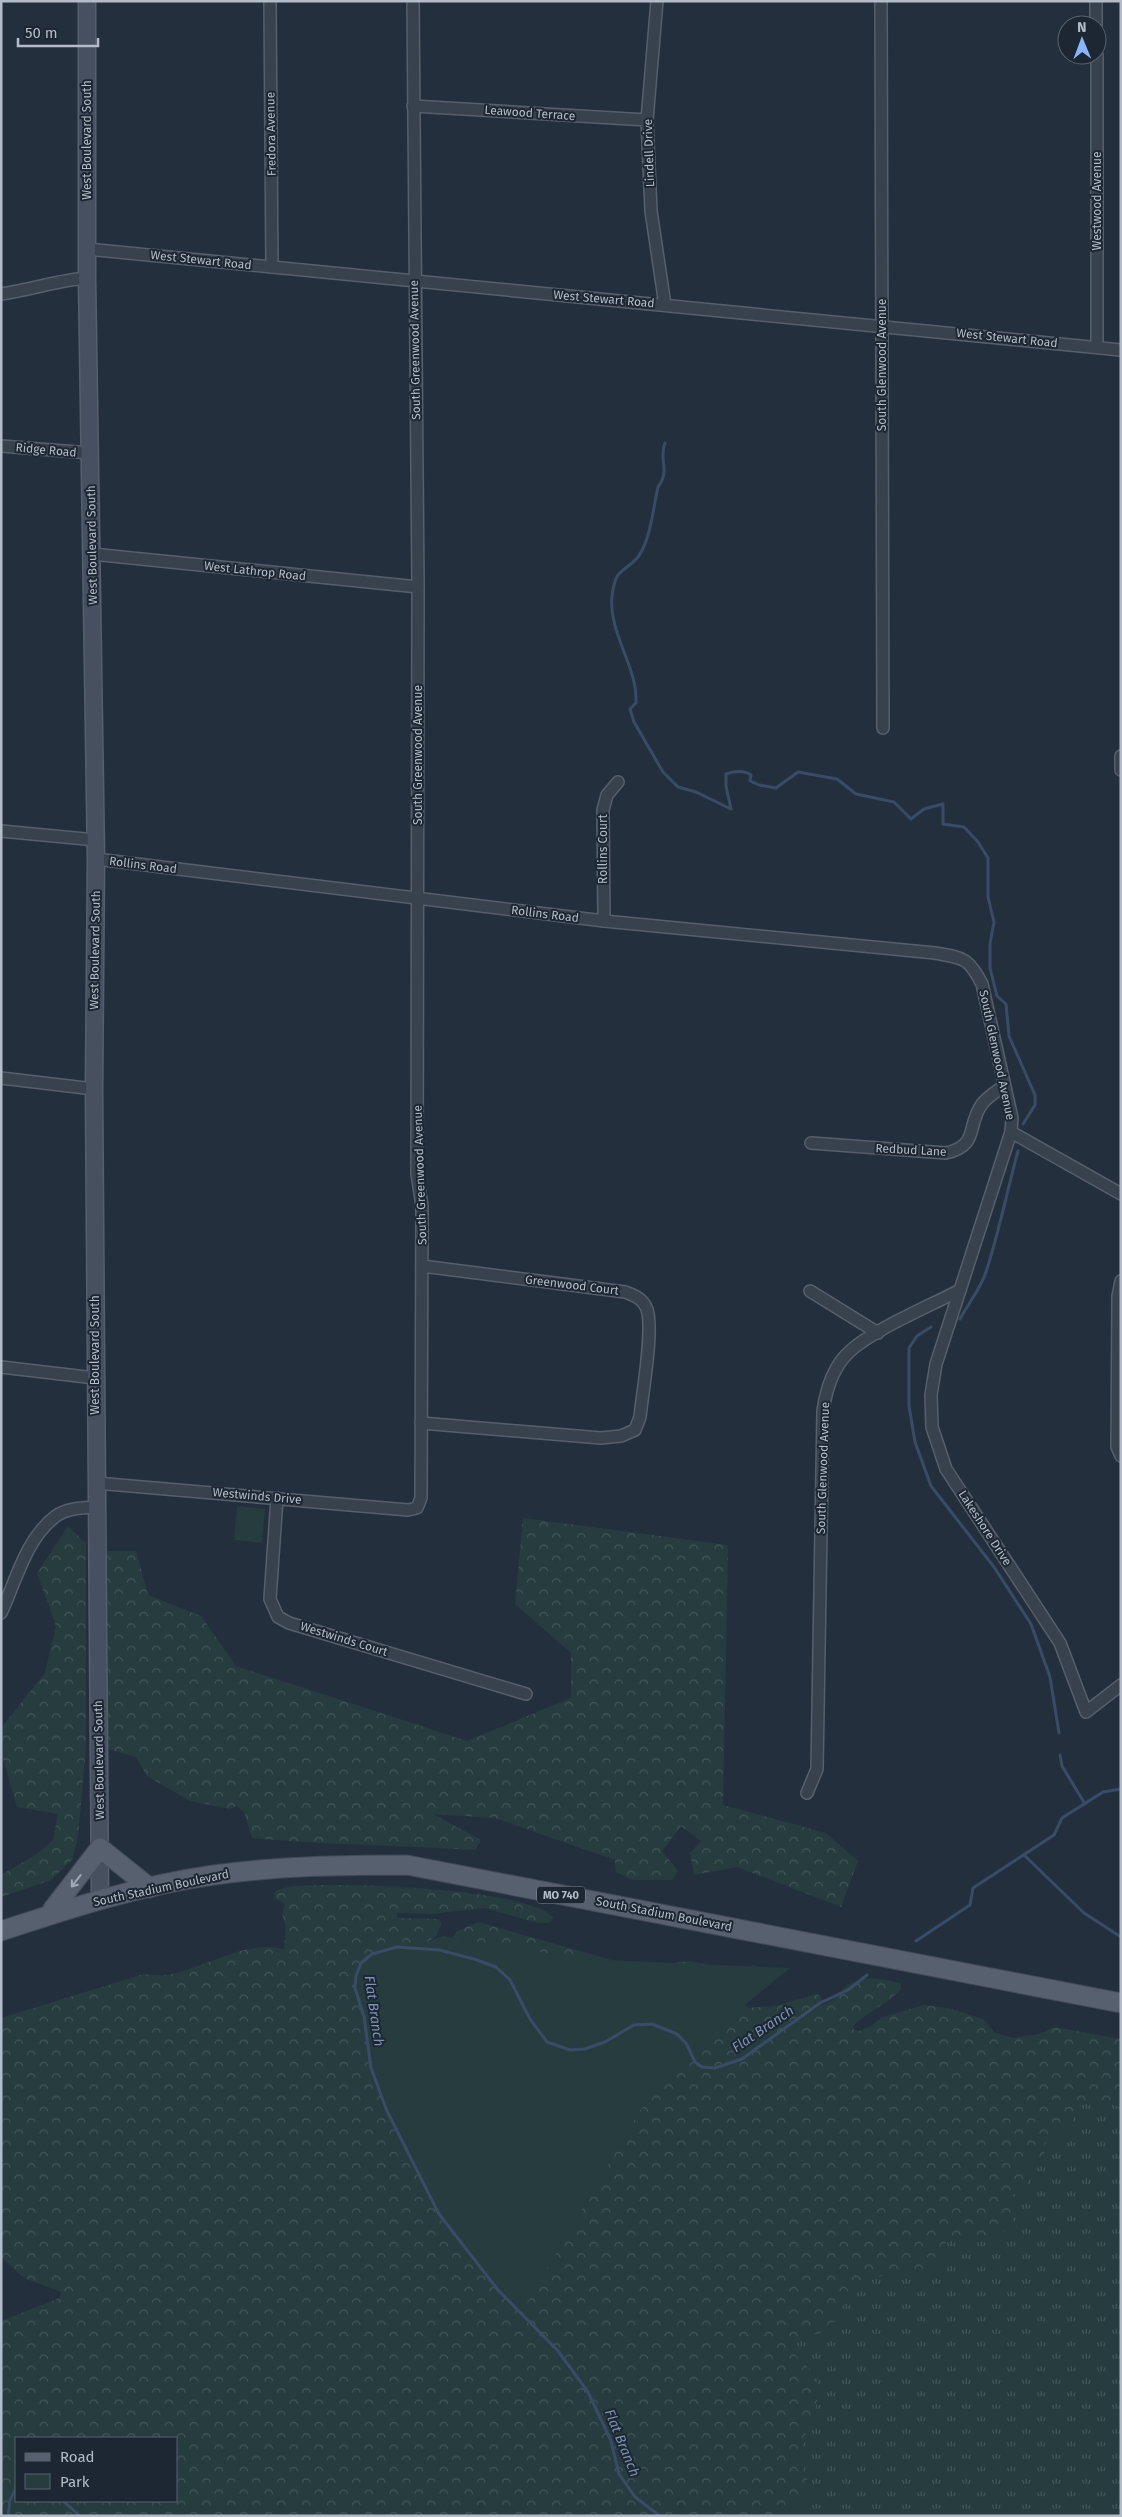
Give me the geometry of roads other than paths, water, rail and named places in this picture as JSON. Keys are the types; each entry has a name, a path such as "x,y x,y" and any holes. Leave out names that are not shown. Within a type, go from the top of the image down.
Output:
{"main road":[{"name":"West Boulevard South","path":"87,1 87,249 96,840 94,1089 95,1378 100,1899"},
{"path":"52,1914 53,1910 100,1848 150,1888"},
{"name":"South Stadium Boulevard","path":"1,1931 100,1899 213,1875 317,1866 407,1865 1121,2003"}],"street":[{"name":"Fredora Avenue","path":"270,1 272,267"},
{"name":"South Greenwood Avenue","path":"413,1 418,587 417,1174 422,1206 421,1498 417,1508"},
{"name":"Lindell Drive","path":"657,1 647,120 651,211 665,305"},
{"name":"South Glenwood Avenue","path":"880,1 883,728"},
{"path":"1096,1 1096,15"},
{"name":"Westwood Avenue","path":"1096,65 1097,347"},
{"name":"Leawood Terrace","path":"413,106 647,120"},
{"name":"West Stewart Road","path":"87,249 1121,350"},
{"path":"1,294 26,291 61,280 88,278"},
{"name":"Ridge Road","path":"1,446 90,454"},
{"name":"West Lathrop Road","path":"92,554 418,587"},
{"path":"1121,756 1121,770"},
{"name":"Rollins Court","path":"604,921 602,810 607,795 618,782"},
{"path":"1,831 96,840"},
{"name":"Rollins Road","path":"96,859 604,921 948,955 972,964 982,984"},
{"name":"South Glenwood Avenue","path":"807,1793 817,1769 823,1411 826,1389 836,1368 849,1352 878,1333 960,1290 1011,1132 1012,1118 982,984"},
{"path":"1,1078 94,1089"},
{"name":"Redbud Lane","path":"811,1143 946,1153 960,1150 970,1140 976,1116 984,1102 1004,1086"},
{"path":"1011,1132 1121,1194"},
{"name":"Greenwood Court","path":"421,1423 601,1438 621,1436 635,1430 640,1417 650,1326 647,1308 637,1296 625,1292 422,1266"},
{"path":"1121,1281 1118,1296 1117,1447 1121,1456"},
{"name":"Lakeshore Drive","path":"960,1290 936,1364 931,1395 932,1428 946,1469 1060,1643 1086,1712 1121,1685"},
{"path":"810,1291 878,1333"},
{"path":"1,1367 95,1378"},
{"name":"Westwinds Drive","path":"96,1483 408,1510 417,1508"},
{"name":"Westwinds Court","path":"278,1498 270,1599 278,1617 298,1625 526,1694"},
{"path":"1,1613 33,1540 56,1516 75,1508 96,1507"}],"waterway":[{"path":"665,443 663,449 664,475 658,487 646,541 638,557 618,575 612,596 614,623 633,676 636,703 630,709 634,722 663,772 678,787 696,792 731,809 726,786 726,774 732,772 746,772 751,775 750,781 759,785 776,788 798,772 837,779 856,794 894,802 911,819 924,809 943,804 943,824 964,827 978,842 988,858 988,897 994,922 990,944 990,968 997,996 1006,1004 1009,1036 1035,1095 1035,1105 1023,1124"},
{"path":"960,1319 984,1278 1018,1151"},
{"path":"931,1327 917,1336 909,1348 909,1406 915,1442 931,1486 994,1567 1031,1624 1050,1677 1059,1733"},
{"path":"1060,1755 1062,1766 1085,1804"},
{"name":"Flat Branch","path":"916,1941 970,1905 973,1888 1054,1835 1062,1818 1103,1792 1121,1789"},
{"path":"1024,1855 1084,1913 1121,1937"},
{"name":"Flat Branch","path":"660,2516 635,2497 619,2474 611,2441 588,2392 558,2351 498,2290 439,2214 387,2111 371,2068 364,2017 355,1988 356,1976 361,1963 372,1954 397,1947 439,1950 496,1967 510,1980 530,2019 547,2042 570,2050 585,2049 605,2042 634,2025 652,2024 677,2034 686,2043 695,2062 702,2067 715,2068 742,2059 820,2003 848,1990 867,1975"},
{"name":"Flat Branch","path":"8,2516 10,2500 15,2490"},
{"name":"Flat Branch","path":"64,2502 80,2516"}]}
